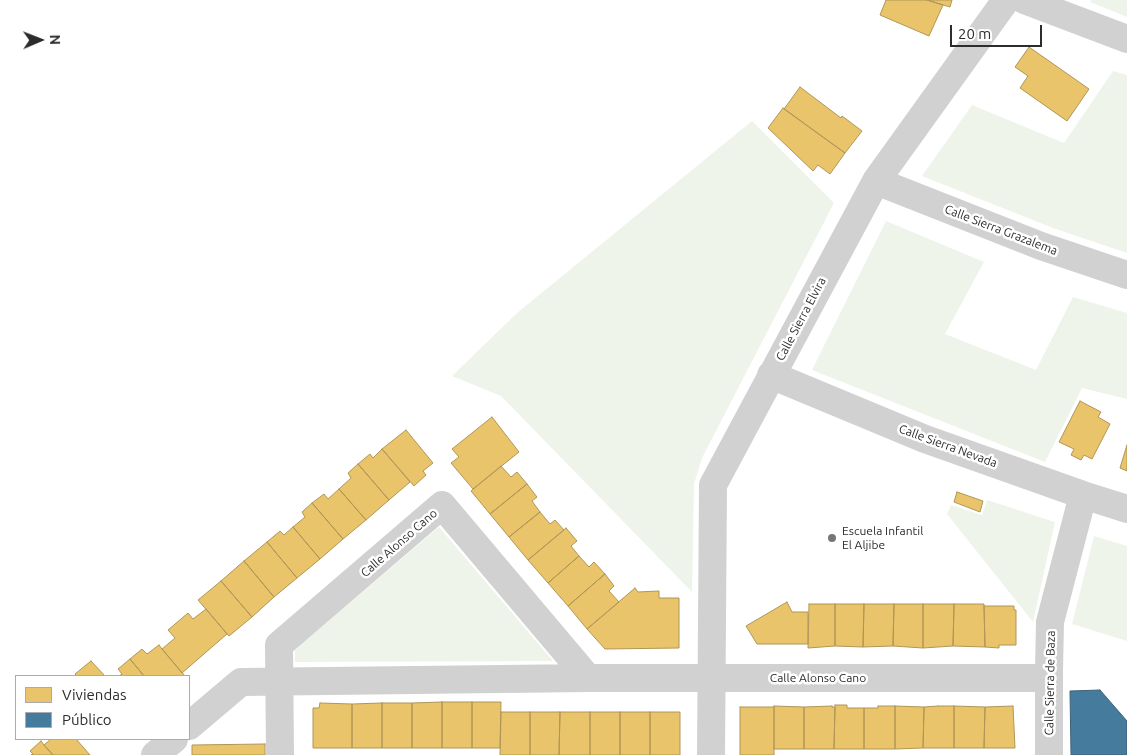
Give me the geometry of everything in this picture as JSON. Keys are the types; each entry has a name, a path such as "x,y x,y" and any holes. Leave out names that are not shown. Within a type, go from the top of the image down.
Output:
{"street":[{"name":"Calle Sierra Elvira","path":"711,755 713,485 876,181 1006,0"},
{"path":"1024,0 1127,39"},
{"name":"Calle Sierra Grazalema","path":"876,181 1041,246 1127,276"},
{"name":"Calle Sierra Nevada","path":"772,375 925,438 1127,509"},
{"name":"Calle Sierra de Baza","path":"1049,755 1050,622 1083,495"},
{"name":"Calle Alonso Cano","path":"280,681 279,644 442,505 588,678"},
{"name":"Calle Alonso Cano","path":"190,725 241,682 588,678 1049,678"},
{"path":"280,681 280,755"},
{"path":"155,755 173,740"}],"shaded area":[{"path":"1091,0 1127,0 1127,17 1090,2"},
{"path":"1113,71 1127,75 1127,253 1053,228 922,176 972,105 1064,143"},
{"path":"752,121 834,203 702,458 694,484 692,592 501,396 452,376 517,313"},
{"path":"886,221 984,262 945,334 1036,370 1073,297 1127,313 1127,399 1082,388 1045,462 812,370"},
{"path":"987,500 1055,522 1033,622 947,514 951,505 982,515"},
{"path":"439,527 553,661 295,662 295,649"},
{"path":"1094,536 1127,546 1127,641 1072,624"}],"building: Viviendas":[{"path":"886,0 927,0 943,5 929,36 880,15"},
{"path":"927,0 952,0 950,7"},
{"path":"1029,47 1089,89 1067,121 1020,88 1028,76 1015,67"},
{"path":"800,87 841,118 842,116 862,131 845,153 784,109"},
{"path":"783,108 845,153 830,174 818,165 813,171 768,128"},
{"path":"1080,401 1101,412 1098,417 1110,424 1092,459 1084,455 1081,460 1071,455 1074,449 1059,442"},
{"path":"492,417 519,452 473,489 451,463 459,457 452,449"},
{"path":"406,430 433,463 423,471 426,475 414,486 382,449"},
{"path":"1127,445 1127,471 1120,468"},
{"path":"382,449 410,482 389,500 358,464 370,454 373,458"},
{"path":"358,464 389,500 366,520 339,489 351,478 348,473"},
{"path":"501,466 511,477 517,472 527,484 490,514 471,491"},
{"path":"527,484 537,497 532,501 540,512 509,537 490,514"},
{"path":"339,489 366,520 343,539 312,503 324,494 328,499"},
{"path":"957,492 983,501 980,512 954,502"},
{"path":"312,503 343,539 320,559 293,527 305,517 302,512"},
{"path":"540,512 550,524 555,520 564,530 528,560 509,537"},
{"path":"293,527 320,559 297,578 267,542 280,531 284,535"},
{"path":"566,528 577,541 571,546 579,556 548,583 528,560"},
{"path":"267,542 297,578 274,597 244,561"},
{"path":"579,556 589,567 594,562 605,574 568,606 548,583"},
{"path":"244,561 274,597 252,617 221,581"},
{"path":"605,574 614,586 609,591 619,602 587,629 568,606"},
{"path":"221,581 252,617 229,636 198,600"},
{"path":"635,588 638,592 659,591 659,598 679,598 679,648 605,649 587,629"},
{"path":"787,602 792,612 808,612 808,644 757,644 746,626"},
{"path":"809,604 835,604 835,646 808,648"},
{"path":"835,604 864,604 863,647 835,646"},
{"path":"864,604 894,604 893,646 863,647"},
{"path":"894,604 923,604 923,648 893,646"},
{"path":"923,604 954,604 953,646 923,648"},
{"path":"954,604 984,604 985,647 953,646"},
{"path":"984,606 1014,606 1014,610 1016,610 1016,645 999,645 999,648 985,647"},
{"path":"206,609 227,634 182,673 162,649 175,638 168,630 188,613 193,619"},
{"path":"159,645 184,675 143,675 130,659 142,649 147,654"},
{"path":"130,659 143,675 120,675 122,674 118,669"},
{"path":"91,661 104,675 76,675"},
{"path":"442,702 442,748 412,748 412,703"},
{"path":"442,702 472,702 472,748 442,748"},
{"path":"472,702 501,702 500,748 472,748"},
{"path":"320,703 352,704 352,748 313,748 313,708 319,708"},
{"path":"382,703 382,748 352,748 352,704"},
{"path":"382,703 412,703 412,748 382,748"},
{"path":"835,705 847,705 847,708 864,708 864,749 834,749"},
{"path":"774,706 804,707 804,749 774,749"},
{"path":"878,706 895,706 895,749 864,749 864,708 878,708"},
{"path":"895,706 924,707 923,748 895,749"},
{"path":"954,706 954,748 923,748 924,707"},
{"path":"954,706 985,707 984,748 954,748"},
{"path":"1013,706 1015,748 984,748 985,707"},
{"path":"740,707 774,707 774,755 740,755"},
{"path":"804,707 835,707 834,749 804,749"},
{"path":"501,712 530,712 530,755 500,755"},
{"path":"530,712 560,712 559,755 530,755"},
{"path":"560,712 590,712 590,755 559,755"},
{"path":"590,712 620,712 620,755 590,755"},
{"path":"620,712 650,712 650,755 620,755"},
{"path":"650,712 680,712 680,755 650,755"},
{"path":"50,740 77,740 90,755 53,755 44,745"},
{"path":"41,741 53,755 31,755 33,754 30,751"},
{"path":"265,744 265,755 192,755 192,745"}],"building: Público":[{"path":"1100,690 1127,721 1127,755 1071,755 1070,691"}],"place":[{"name":"Escuela Infantil El Aljibe","path":"832,538"}]}
